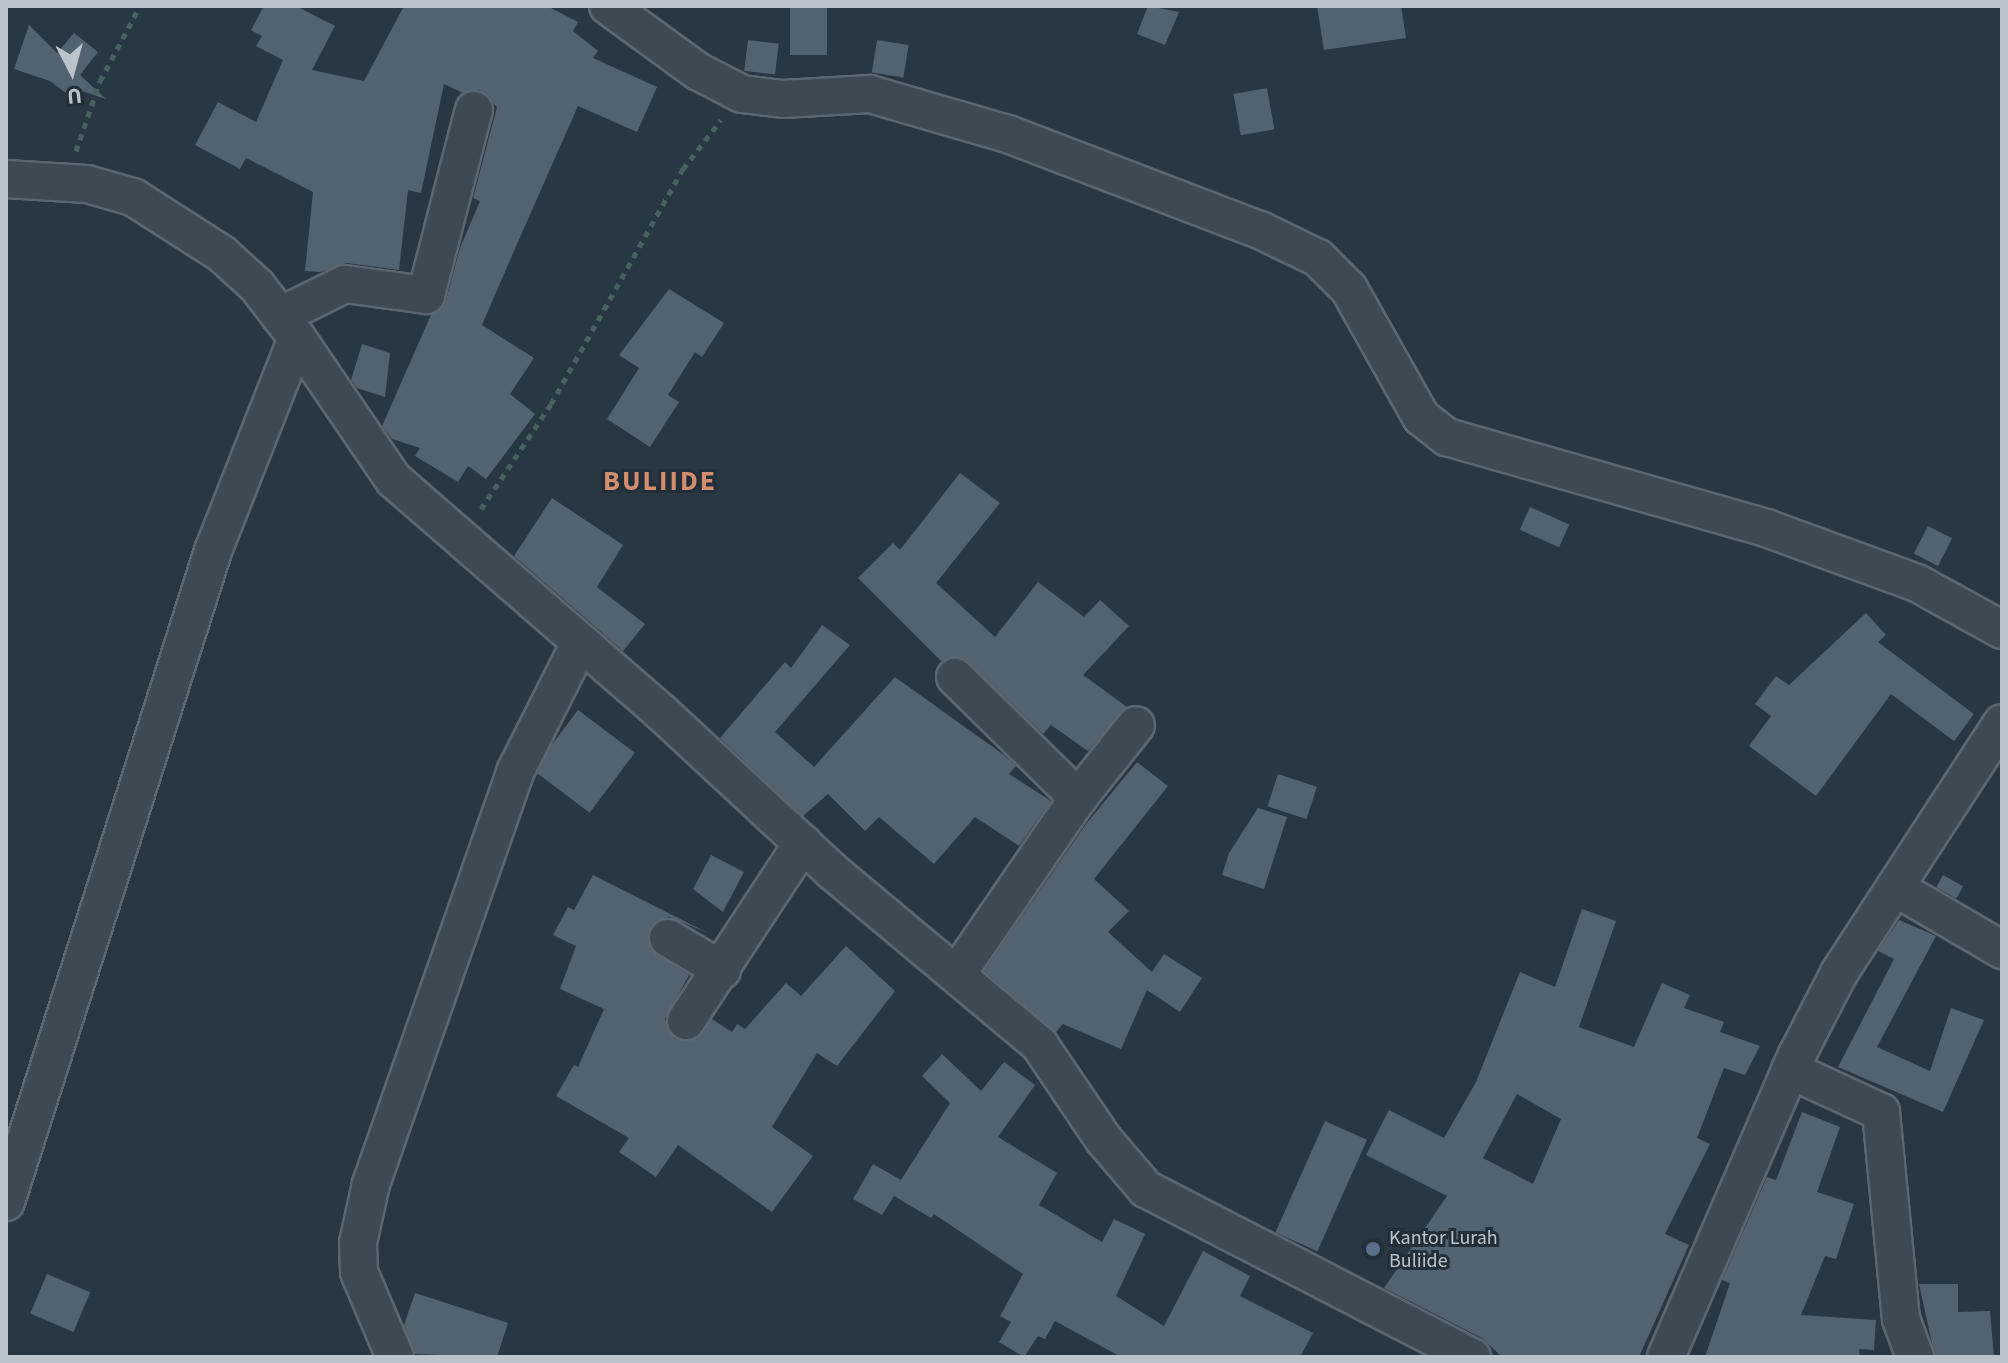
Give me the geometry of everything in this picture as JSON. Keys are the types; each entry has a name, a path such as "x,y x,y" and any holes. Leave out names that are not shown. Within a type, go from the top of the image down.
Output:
{"street":[{"path":"608,6 699,72 742,94 783,99 870,94 1008,134 1260,230 1318,258 1349,289 1421,417 1447,437 1766,528 1917,583 2002,630"},
{"path":"6,1202 213,551 289,327 345,284 426,295 474,110"},
{"path":"6,179 65,181 133,197 165,213 222,254 289,327 372,453 460,541 803,843 1039,1044 1104,1140 1158,1198 1472,1357"},
{"path":"395,1357 359,1272 358,1243 371,1184 515,772 579,645"},
{"path":"955,677 1078,798"},
{"path":"1666,1357 1790,1070 1839,973 2002,723"},
{"path":"957,974 1078,798 1136,725"},
{"path":"686,1021 803,843"},
{"path":"1896,888 2002,950"},
{"path":"668,938 722,970"},
{"path":"1790,1070 1881,1112 1901,1319 1915,1357"}],"path":[{"path":"65,181 100,81 140,6"},
{"path":"460,541 551,404 683,169 742,94"}],"building":[{"path":"264,6 296,6 335,26 312,70 364,81 404,6 547,6 578,22 573,31 598,51 593,58 657,87 637,132 578,106 517,244 482,325 534,358 510,394 535,414 486,479 468,466 458,482 415,456 420,448 392,439 382,426 431,315 446,300 460,248 480,201 473,198 497,107 480,90 463,93 444,84 421,193 408,190 399,270 347,263 321,272 305,271 313,192 246,158 240,169 195,145 218,102 256,122 283,60 256,46 262,36 251,30"},
{"path":"790,6 827,6 827,55 790,55"},
{"path":"1148,6 1179,12 1165,45 1137,34"},
{"path":"1317,6 1401,6 1406,38 1324,50"},
{"path":"29,25 57,53 74,33 98,52 80,75 106,99 70,87 66,93 50,81 14,69"},
{"path":"748,40 779,44 775,75 744,71"},
{"path":"877,40 909,45 903,78 872,73"},
{"path":"1267,88 1274,129 1241,135 1234,94"},
{"path":"669,289 724,323 702,357 695,352 668,395 679,402 650,447 607,419 639,368 619,355"},
{"path":"362,344 390,353 385,397 357,388 351,380"},
{"path":"960,473 1000,503 936,583 995,637 1038,582 1084,617 1100,600 1129,626 1083,675 1127,707 1088,751 1051,725 1043,734 969,662 960,657 941,661 858,578 893,543 900,550"},
{"path":"552,498 623,545 597,587 645,624 623,651 514,556"},
{"path":"1530,507 1569,524 1559,547 1520,530"},
{"path":"1928,526 1952,538 1938,566 1914,554"},
{"path":"1866,613 1886,635 1878,642 1974,714 1954,741 1891,694 1816,796 1749,746 1771,716 1755,704 1776,676 1789,685"},
{"path":"822,625 850,645 775,732 814,767 895,677 1004,755 1016,766 1009,774 1051,801 1019,846 975,817 934,864 879,817 865,831 828,794 803,816 720,738 785,662 791,668"},
{"path":"578,710 635,753 590,813 533,770"},
{"path":"1137,762 1168,786 1094,879 1129,911 1108,932 1152,972 1164,954 1202,978 1180,1012 1147,990 1121,1049 1063,1024 1056,1032 984,971 1086,824"},
{"path":"1278,774 1317,787 1306,819 1267,806"},
{"path":"1258,808 1287,817 1264,889 1222,875 1229,853"},
{"path":"711,855 744,872 723,912 693,889"},
{"path":"593,875 708,933 669,917 650,928 650,949 689,975 665,1019 675,1039 696,1039 712,1019 732,1032 737,1024 745,1029 786,983 801,996 846,946 895,991 837,1066 817,1053 772,1127 813,1156 772,1212 678,1145 656,1177 619,1152 629,1138 556,1096 574,1065 578,1067 604,1009 560,989 576,946 553,935 568,907 574,910"},
{"path":"1943,875 1963,886 1956,898 1936,887"},
{"path":"1582,909 1616,921 1579,1027 1634,1047 1662,983 1690,995 1684,1008 1724,1022 1720,1032 1760,1046 1745,1075 1724,1068 1697,1138 1710,1144 1665,1234 1689,1245 1639,1357 1502,1357 1482,1338 1384,1288 1447,1196 1366,1155 1389,1110 1444,1138 1476,1082 1520,972 1555,987","holes":["1517,1094 1561,1119 1533,1184 1483,1158"]},
{"path":"1899,920 1936,936 1877,1047 1930,1071 1951,1008 1984,1020 1943,1112 1838,1067 1894,959 1878,951"},
{"path":"942,1054 981,1091 1004,1062 1035,1085 998,1137 1057,1173 1039,1205 1102,1242 1114,1219 1145,1234 1116,1296 1164,1326 1203,1251 1250,1276 1240,1296 1313,1333 1300,1357 1121,1357 1055,1321 1045,1339 1038,1336 1024,1357 999,1342 1011,1322 1000,1316 1023,1274 934,1214 931,1218 894,1196 882,1215 853,1199 873,1164 901,1180 950,1103 922,1076"},
{"path":"1802,1112 1840,1127 1817,1192 1854,1204 1836,1259 1825,1256 1801,1315 1876,1320 1874,1350 1859,1349 1860,1357 1705,1357 1730,1283 1722,1280 1767,1177 1776,1180"},
{"path":"1325,1121 1367,1140 1317,1251 1275,1232"},
{"path":"47,1274 90,1292 73,1332 30,1314"},
{"path":"1919,1284 1958,1284 1958,1312 1990,1311 1994,1357 1935,1357"},
{"path":"415,1293 508,1323 497,1357 415,1354 404,1325"}],"place":[{"name":"Kantor Lurah Buliide","path":"1373,1249"}],"district":[{"name":"BULIIDE","path":"660,481"}]}
